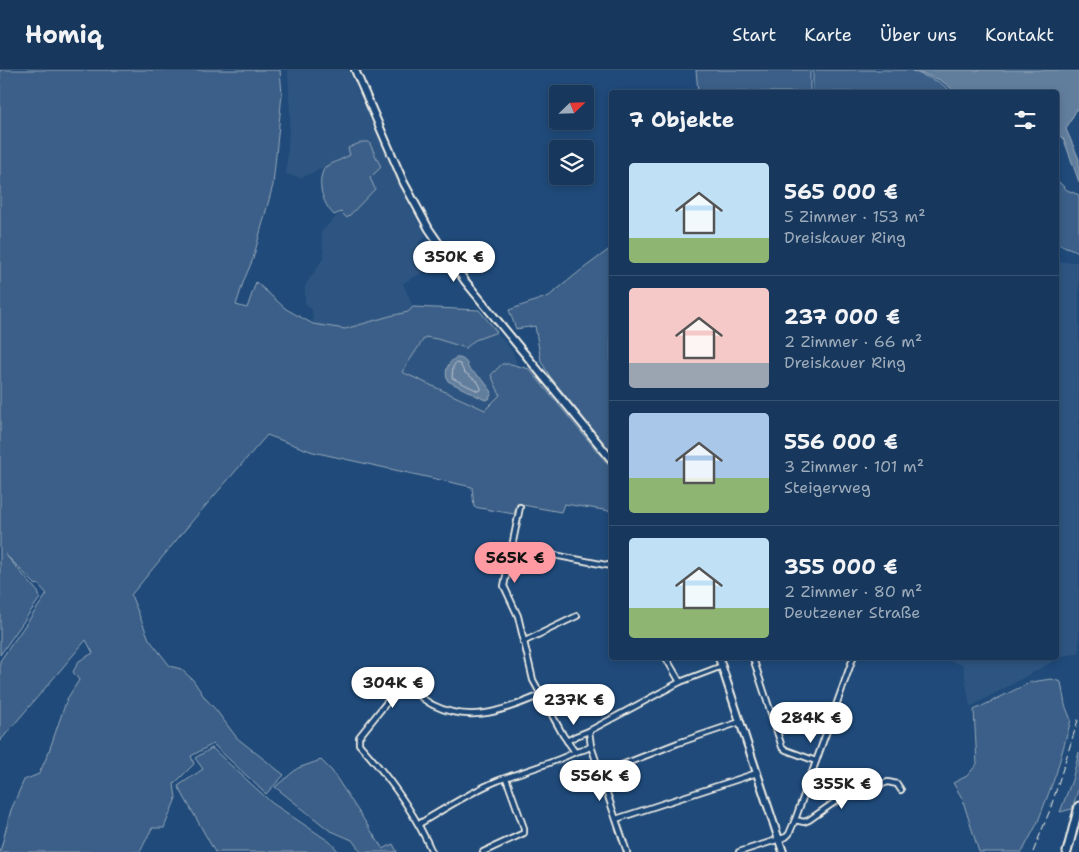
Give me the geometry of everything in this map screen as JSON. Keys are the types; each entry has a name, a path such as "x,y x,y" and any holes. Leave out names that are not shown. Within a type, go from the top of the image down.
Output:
{"main road":[{"path":"355,70 404,183 429,229 466,281 609,457"},
{"path":"720,660 783,852"},
{"path":"1067,852 1079,806"}],"street":[{"path":"520,507 504,586 518,616 531,675 575,752"},
{"path":"512,547 609,566"},
{"path":"523,642 577,616"},
{"path":"667,660 680,682"},
{"path":"754,660 782,747 816,761"},
{"path":"739,852 789,834 852,660"},
{"path":"567,741 680,682 722,666"},
{"path":"432,852 419,824 394,785 359,744 360,737 399,687 405,687 432,704 453,712 472,714 500,711 542,695"},
{"path":"601,773 678,743 740,722"},
{"path":"589,731 591,746 626,852"},
{"path":"419,824 482,788 566,758 575,752 591,746"},
{"path":"616,819 757,773"},
{"path":"483,852 524,833 524,828 506,778"},
{"path":"795,820 804,822 809,820 840,799 888,782 897,784 901,790"}],"shaded area":[{"path":"0,70 280,70 282,94 273,185 253,259 236,305 247,308 256,282 286,309 313,324 345,329 408,312 413,307 479,310 497,332 475,340 466,348 425,337 402,372 485,410 500,395 491,375 502,364 511,364 529,369 609,466 609,511 564,504 561,512 517,504 514,514 474,507 472,487 313,452 267,435 131,595 149,639 170,666 181,669 193,680 237,738 284,775 266,794 213,744 191,756 194,764 174,784 176,798 164,828 152,828 140,852 0,852 11,810 24,780 39,774 67,699 79,680 73,672 79,661 93,653 86,640 0,741 0,661 47,594 5,554 38,592 40,598 0,655"},
{"path":"288,70 348,70 409,205 426,236 418,243 429,259 427,261 432,268 403,283 413,307 408,312 346,329 313,324 312,310 305,303 305,286 324,257 321,232 341,212 347,217 375,189 349,148 351,155 301,178 286,174 290,117"},
{"path":"696,70 810,70 810,90 698,90"},
{"path":"813,70 910,70 939,82 949,90 813,90"},
{"path":"362,142 369,142 381,167 370,178 375,189 347,218 341,212 334,215 326,205 322,192 322,173 325,167 350,155 348,148"},
{"path":"1059,182 1067,190 1079,195 1079,252 1059,244"},
{"path":"609,249 609,450 549,375 541,361 535,326 516,329 509,310 549,296"},
{"path":"1059,262 1079,262 1079,653 1059,658"},
{"path":"497,332 512,351 517,363 506,365 500,395 485,410 402,372 425,337 466,348 474,340"},
{"path":"947,660 1056,660 970,707 963,665"},
{"path":"1051,679 1061,682 1065,705 1071,720 1056,774 1037,824 1022,852 979,852 962,798 953,783 967,776 977,764 974,710 1031,682"},
{"path":"212,748 272,803 330,842 339,852 215,852 178,786 203,769 195,758"},
{"path":"1079,752 1079,787 1072,809 1060,812 1072,780"},
{"path":"321,760 332,771 383,849 393,844 397,852 361,852 352,840 329,830 275,787 298,768"}],"water":[{"path":"912,70 1079,70 1079,105 1066,129 1079,159 1079,182 1064,140 1059,135 1059,90 953,90 940,80"},
{"path":"456,358 464,360 468,368 483,380 492,392 489,399 485,400 448,381 446,375 447,368 450,362"}],"railway":[{"path":"1033,852 1050,810 1079,717"}]}
